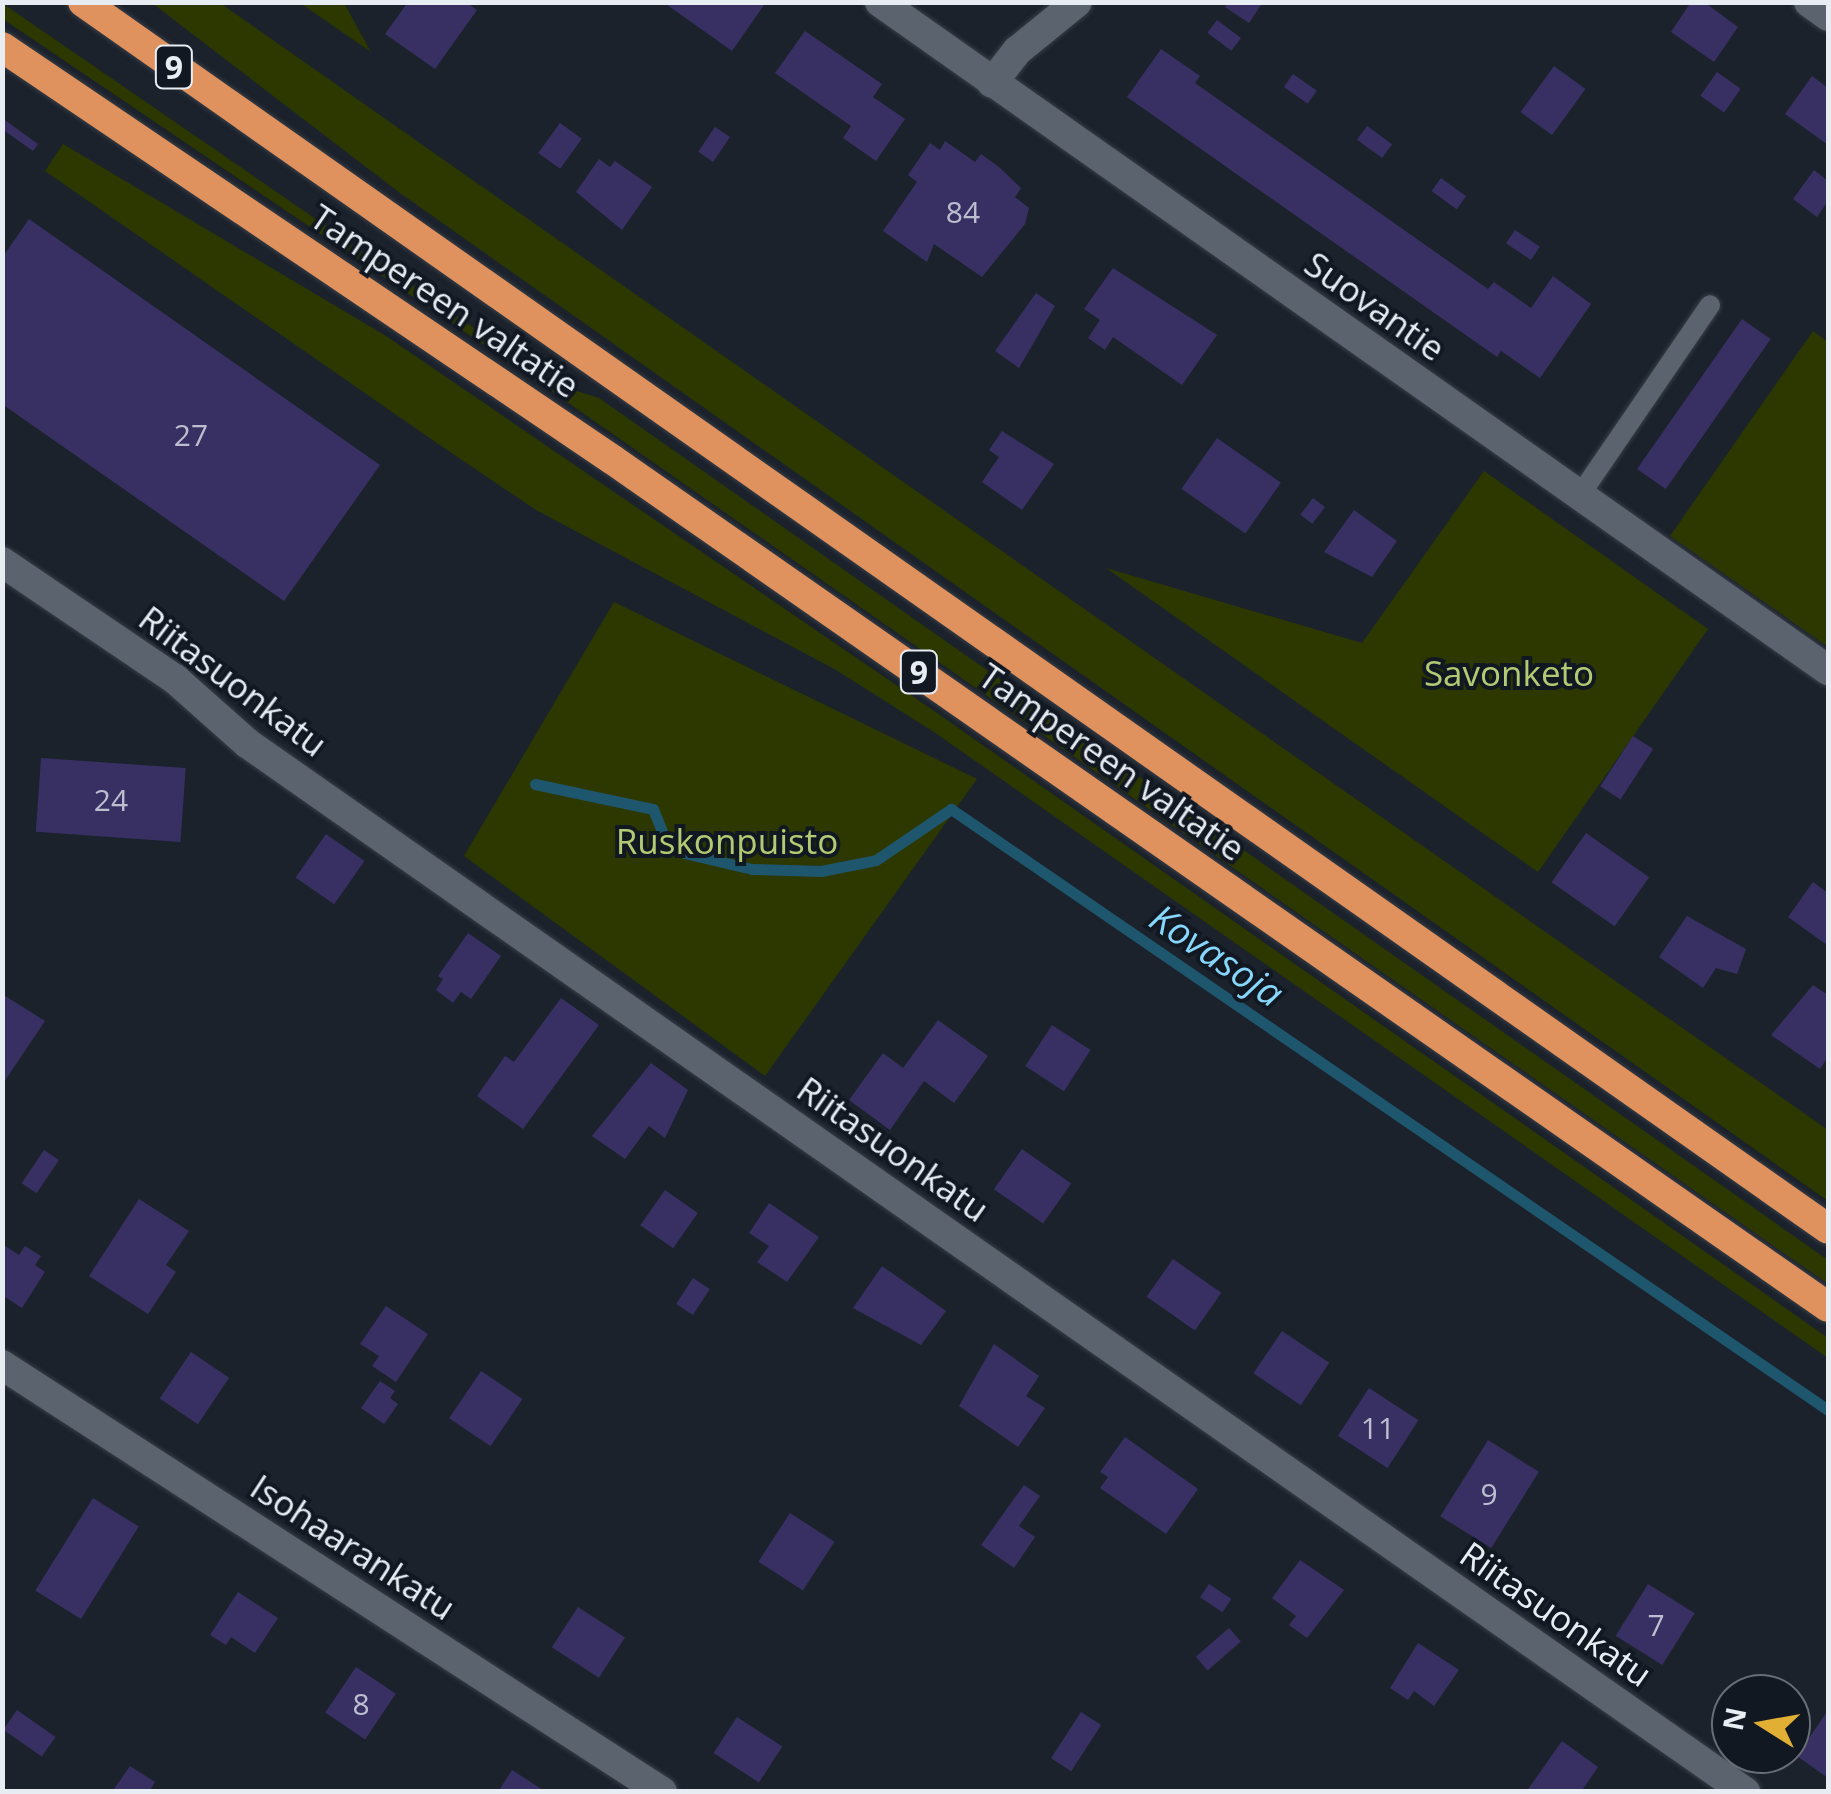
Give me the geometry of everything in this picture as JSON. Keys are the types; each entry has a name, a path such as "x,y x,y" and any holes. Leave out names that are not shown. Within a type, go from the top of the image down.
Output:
{"highway":[{"name":"Tampereen valtatie","path":"83,2 1828,1229"},
{"name":"Tampereen valtatie","path":"2,47 613,460 1828,1306"}],"street":[{"name":"Suovantie","path":"880,2 1828,670"},
{"path":"992,83 1017,50 1077,2"},
{"path":"1809,2 1828,16"},
{"name":"Riitasuonkatu","path":"2,562 175,679 263,754 1745,1792"},
{"name":"Isohaarankatu","path":"2,1366 662,1792"}],"lane":[{"path":"1580,496 1710,305"}],"green space":[{"path":"2,3 557,385 599,398 1828,1260 1828,1284 527,374 3,19"},
{"path":"152,3 220,3 1828,1130 1828,1201 400,193"},
{"path":"300,3 344,3 371,52"},
{"path":"63,144 386,336 940,715 1828,1338 1828,1358 934,732 836,670 536,510 431,439 45,171"},
{"path":"1813,331 1828,342 1828,647 1670,536"},
{"name":"Savonketo","path":"1484,471 1708,629 1538,872 1106,568 1362,643"},
{"name":"Ruskonpuisto","path":"614,602 977,779 765,1076 464,856"}],"building":[{"path":"408,2 466,2 477,10 435,69 385,34"},
{"path":"663,2 766,2 732,51"},
{"path":"1228,2 1263,2 1249,23 1225,7"},
{"path":"1691,2 1704,2 1738,27 1714,62 1671,32"},
{"path":"1217,20 1241,38 1231,51 1207,33"},
{"path":"805,31 882,84 873,97 905,119 876,161 843,138 851,126 775,73"},
{"path":"1161,49 1200,76 1195,83 1488,289 1494,282 1531,308 1553,276 1591,304 1540,378 1501,351 1497,357 1127,97"},
{"path":"1554,66 1586,89 1552,135 1520,112"},
{"path":"1717,72 1741,89 1724,112 1700,96"},
{"path":"1293,74 1317,91 1308,104 1284,87"},
{"path":"1812,76 1828,88 1828,145 1785,114"},
{"path":"2,118 38,144 33,151 2,129"},
{"path":"560,123 582,139 560,169 538,153"},
{"path":"1367,126 1392,144 1382,158 1357,140"},
{"path":"715,127 730,137 713,162 698,152"},
{"path":"945,141 975,162 981,154 999,167 1021,188 1015,197 1029,208 1025,224 982,277 934,244 927,262 883,231 917,182 908,175 930,143 940,150"},
{"path":"599,159 610,167 615,161 652,187 622,230 576,192"},
{"path":"1814,170 1828,181 1828,201 1817,217 1793,199"},
{"path":"1441,178 1466,196 1457,209 1432,191"},
{"path":"29,219 380,465 284,601 2,404 2,258"},
{"path":"1515,230 1540,247 1531,260 1506,243"},
{"path":"1113,268 1217,335 1182,385 1113,337 1105,350 1088,338 1100,320 1084,309"},
{"path":"1036,293 1055,306 1019,368 995,351"},
{"path":"1742,319 1771,339 1666,489 1637,469"},
{"path":"1002,431 1054,464 1022,510 982,482 999,457 989,450"},
{"path":"1217,438 1281,483 1245,534 1181,489"},
{"path":"1313,498 1325,507 1312,524 1300,515"},
{"path":"1354,510 1397,541 1372,577 1324,552"},
{"path":"1633,736 1653,749 1620,799 1600,786"},
{"path":"41,758 186,768 180,842 36,832"},
{"path":"1586,833 1649,877 1615,926 1552,882"},
{"path":"326,834 365,861 334,904 296,877"},
{"path":"1813,882 1828,893 1827,945 1788,917"},
{"path":"1687,916 1746,949 1737,974 1716,968 1703,988 1659,957"},
{"path":"468,933 501,956 471,999 461,992 453,1003 436,990 443,979 438,976"},
{"path":"1813,985 1828,995 1828,1057 1820,1069 1771,1035"},
{"path":"2,994 45,1021 2,1085"},
{"path":"561,998 599,1025 523,1129 477,1096 505,1056 514,1062"},
{"path":"938,1020 988,1056 954,1103 924,1081 890,1130 849,1100 883,1053 903,1068"},
{"path":"1052,1025 1091,1050 1064,1091 1025,1066"},
{"path":"651,1063 688,1090 665,1138 649,1126 625,1159 592,1136"},
{"path":"1022,1149 1071,1183 1043,1224 994,1189"},
{"path":"44,1150 59,1160 37,1193 22,1183"},
{"path":"665,1190 698,1213 673,1248 640,1225"},
{"path":"139,1199 189,1231 166,1265 176,1272 148,1314 89,1276"},
{"path":"769,1203 819,1237 787,1282 757,1262 769,1246 749,1233"},
{"path":"2,1244 19,1255 25,1246 41,1256 35,1265 45,1272 22,1308 2,1295"},
{"path":"1173,1259 1221,1293 1195,1331 1147,1297"},
{"path":"882,1266 946,1311 921,1345 853,1308"},
{"path":"693,1278 710,1289 693,1315 676,1304"},
{"path":"386,1306 428,1334 396,1382 372,1366 379,1356 360,1344"},
{"path":"1282,1331 1329,1363 1301,1405 1253,1373"},
{"path":"994,1344 1039,1376 1026,1396 1045,1408 1018,1447 959,1406"},
{"path":"191,1352 229,1378 198,1424 160,1398"},
{"path":"481,1371 522,1399 491,1446 449,1418"},
{"path":"380,1381 395,1391 390,1398 398,1404 384,1424 361,1408"},
{"path":"1369,1388 1418,1420 1387,1468 1338,1436"},
{"path":"1125,1437 1198,1489 1166,1534 1100,1488 1108,1477 1100,1472"},
{"path":"1488,1440 1539,1472 1491,1548 1440,1516"},
{"path":"1024,1485 1040,1496 1019,1526 1035,1537 1014,1568 981,1545"},
{"path":"93,1498 139,1527 81,1619 35,1590"},
{"path":"790,1513 834,1542 803,1591 758,1562"},
{"path":"1300,1560 1344,1590 1307,1638 1289,1625 1296,1616 1272,1598"},
{"path":"1209,1584 1231,1599 1222,1612 1200,1597"},
{"path":"1648,1584 1695,1613 1662,1665 1616,1636"},
{"path":"238,1592 278,1618 255,1653 231,1637 226,1645 210,1635"},
{"path":"578,1607 625,1637 599,1678 552,1647"},
{"path":"1229,1628 1241,1642 1208,1670 1196,1657"},
{"path":"1418,1643 1459,1670 1434,1706 1414,1691 1408,1700 1390,1688"},
{"path":"356,1667 396,1694 365,1739 325,1713"},
{"path":"17,1710 56,1737 42,1757 3,1730"},
{"path":"1828,1710 1828,1778 1811,1766 1811,1735"},
{"path":"1081,1712 1101,1725 1071,1771 1051,1758"},
{"path":"737,1717 782,1746 759,1782 714,1753"},
{"path":"1562,1741 1598,1767 1581,1792 1526,1792"},
{"path":"130,1766 155,1782 149,1792 112,1792"},
{"path":"512,1770 546,1792 498,1792"}],"waterway":[{"name":"Kovasoja","path":"535,784 653,809 665,838 684,853 752,869 821,871 876,860 951,809 1828,1410"}]}
